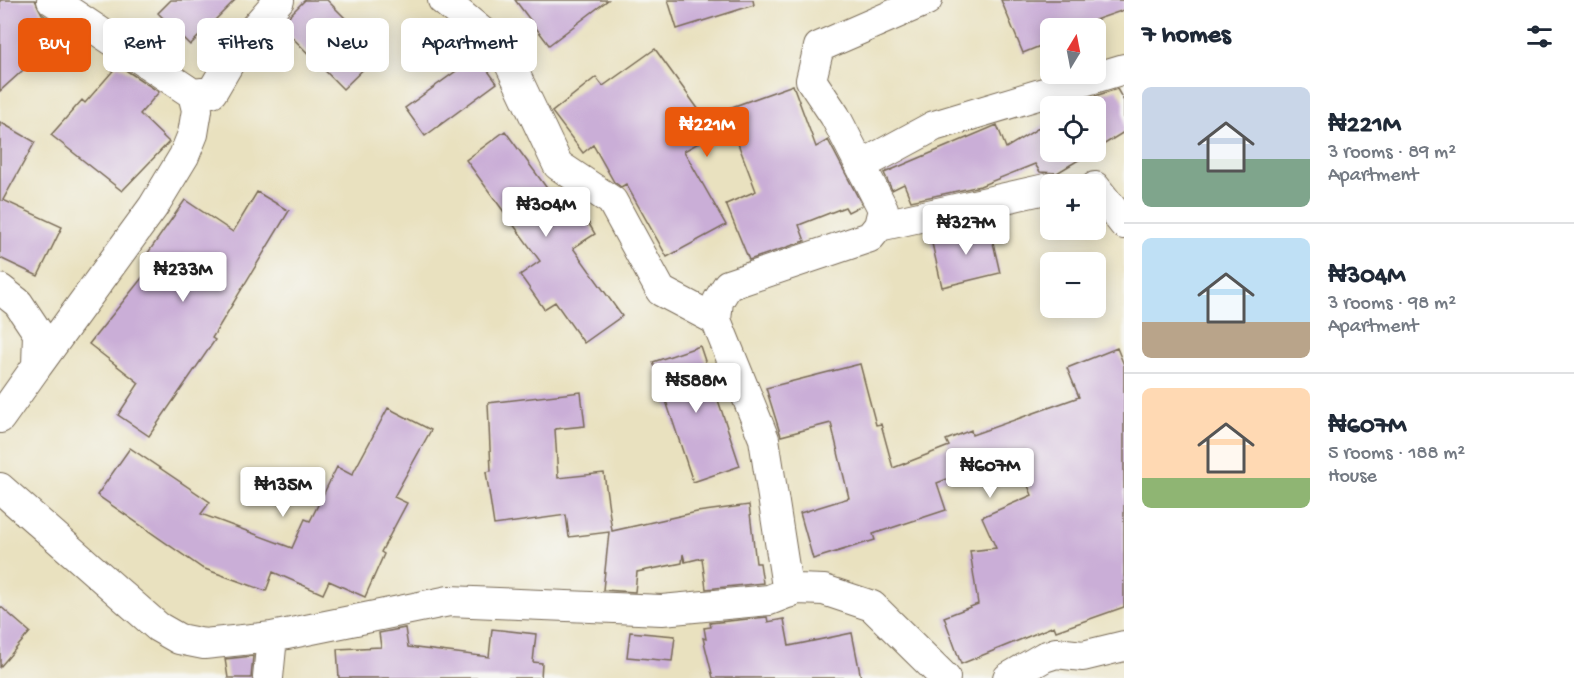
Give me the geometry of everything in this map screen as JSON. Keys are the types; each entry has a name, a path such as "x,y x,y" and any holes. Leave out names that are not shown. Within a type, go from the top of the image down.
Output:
{"street":[{"path":"52,0 193,94 212,92 238,46 279,0"},
{"path":"443,0 488,37 509,63 558,165 612,201 661,291 716,320"},
{"path":"788,593 764,439 716,320 718,301 728,285 870,237 879,226 883,209 862,165 812,80 819,47 927,0"},
{"path":"862,165 934,126 1124,69"},
{"path":"0,418 147,216 184,156 193,134 197,110 193,94"},
{"path":"879,226 1040,190"},
{"path":"1106,201 1124,224"},
{"path":"0,289 18,303 38,333 37,366"},
{"path":"0,488 158,627 179,639 204,644 272,637 449,601 662,610 770,600 797,589 824,590 872,606 945,678"},
{"path":"268,678 272,637"},
{"path":"1008,678 1044,657 1056,653 1083,656 1124,645"}],"building":[{"path":"0,0 35,0 42,14 48,18 18,18 18,72 21,72 0,91"},
{"path":"171,0 235,0 217,18 197,18 197,38 190,45 185,40 185,18 163,18 158,13"},
{"path":"305,0 327,0 345,18 306,18 306,51 294,39 294,18 287,18"},
{"path":"515,0 608,0 549,45 537,29 537,18 529,18"},
{"path":"668,0 753,0 754,5 677,29"},
{"path":"1001,0 1124,0 1124,10 1101,18 1040,18 1040,46 1023,53"},
{"path":"655,49 704,117 793,85 816,147 828,140 862,205 848,212 845,207 799,225 805,241 749,260 726,204 756,191 731,125 684,151 726,225 667,257 626,184 621,187 614,182 593,145 583,153 552,112 596,77 603,86"},
{"path":"112,72 129,72 159,92 140,114 169,142 122,191 51,135 82,100 85,103"},
{"path":"326,72 360,72 343,89"},
{"path":"455,72 489,72 497,83 425,136 405,108"},
{"path":"1117,89 1124,101 1124,132 1106,143 1106,96 1095,96"},
{"path":"0,122 35,142 3,200 62,227 38,276 0,258"},
{"path":"997,125 1006,148 1040,127 1040,162 1075,162 1057,173 1040,172 1035,164 980,186 911,201 904,184 892,190 884,173"},
{"path":"505,131 568,217 581,210 595,234 573,248 622,316 584,343 555,302 544,309 520,275 540,261 466,160"},
{"path":"257,192 289,211 212,338 215,340 149,436 118,415 139,383 89,344 154,263 145,257 185,200 233,232"},
{"path":"989,225 1000,273 942,287 931,239"},
{"path":"700,346 740,466 693,482 653,362"},
{"path":"1117,348 1124,365 1124,607 1056,631 1054,626 961,664 944,617 978,604 970,551 996,548 982,517 1032,495 1014,453 937,483 946,510 873,534 875,540 813,559 800,513 849,498 831,423 781,436 766,388 860,364 876,425 881,424 893,468 949,446 946,440 971,430 972,435 1079,397 1067,368"},
{"path":"581,392 585,426 555,429 558,478 604,473 612,531 697,512 749,505 756,563 760,563 763,583 706,589 702,558 685,562 683,554 682,563 637,572 635,592 603,590 609,532 569,537 566,515 494,525 486,472 491,471 488,403"},
{"path":"388,408 431,430 394,497 407,503 381,552 384,554 365,597 329,581 323,594 273,572 266,591 202,568 97,495 130,448 210,502 201,514 292,548 305,519 310,521 337,467 352,475"},
{"path":"0,606 30,632 0,667"},
{"path":"767,617 768,622 784,619 789,646 852,633 861,678 713,678 703,638 706,639 704,628 711,627 710,623"},
{"path":"405,628 408,647 489,657 492,629 536,634 533,662 542,663 541,678 339,678 337,649 381,647 379,633"},
{"path":"630,632 675,636 672,661 627,657"},
{"path":"253,656 251,678 228,678 225,659"}]}
